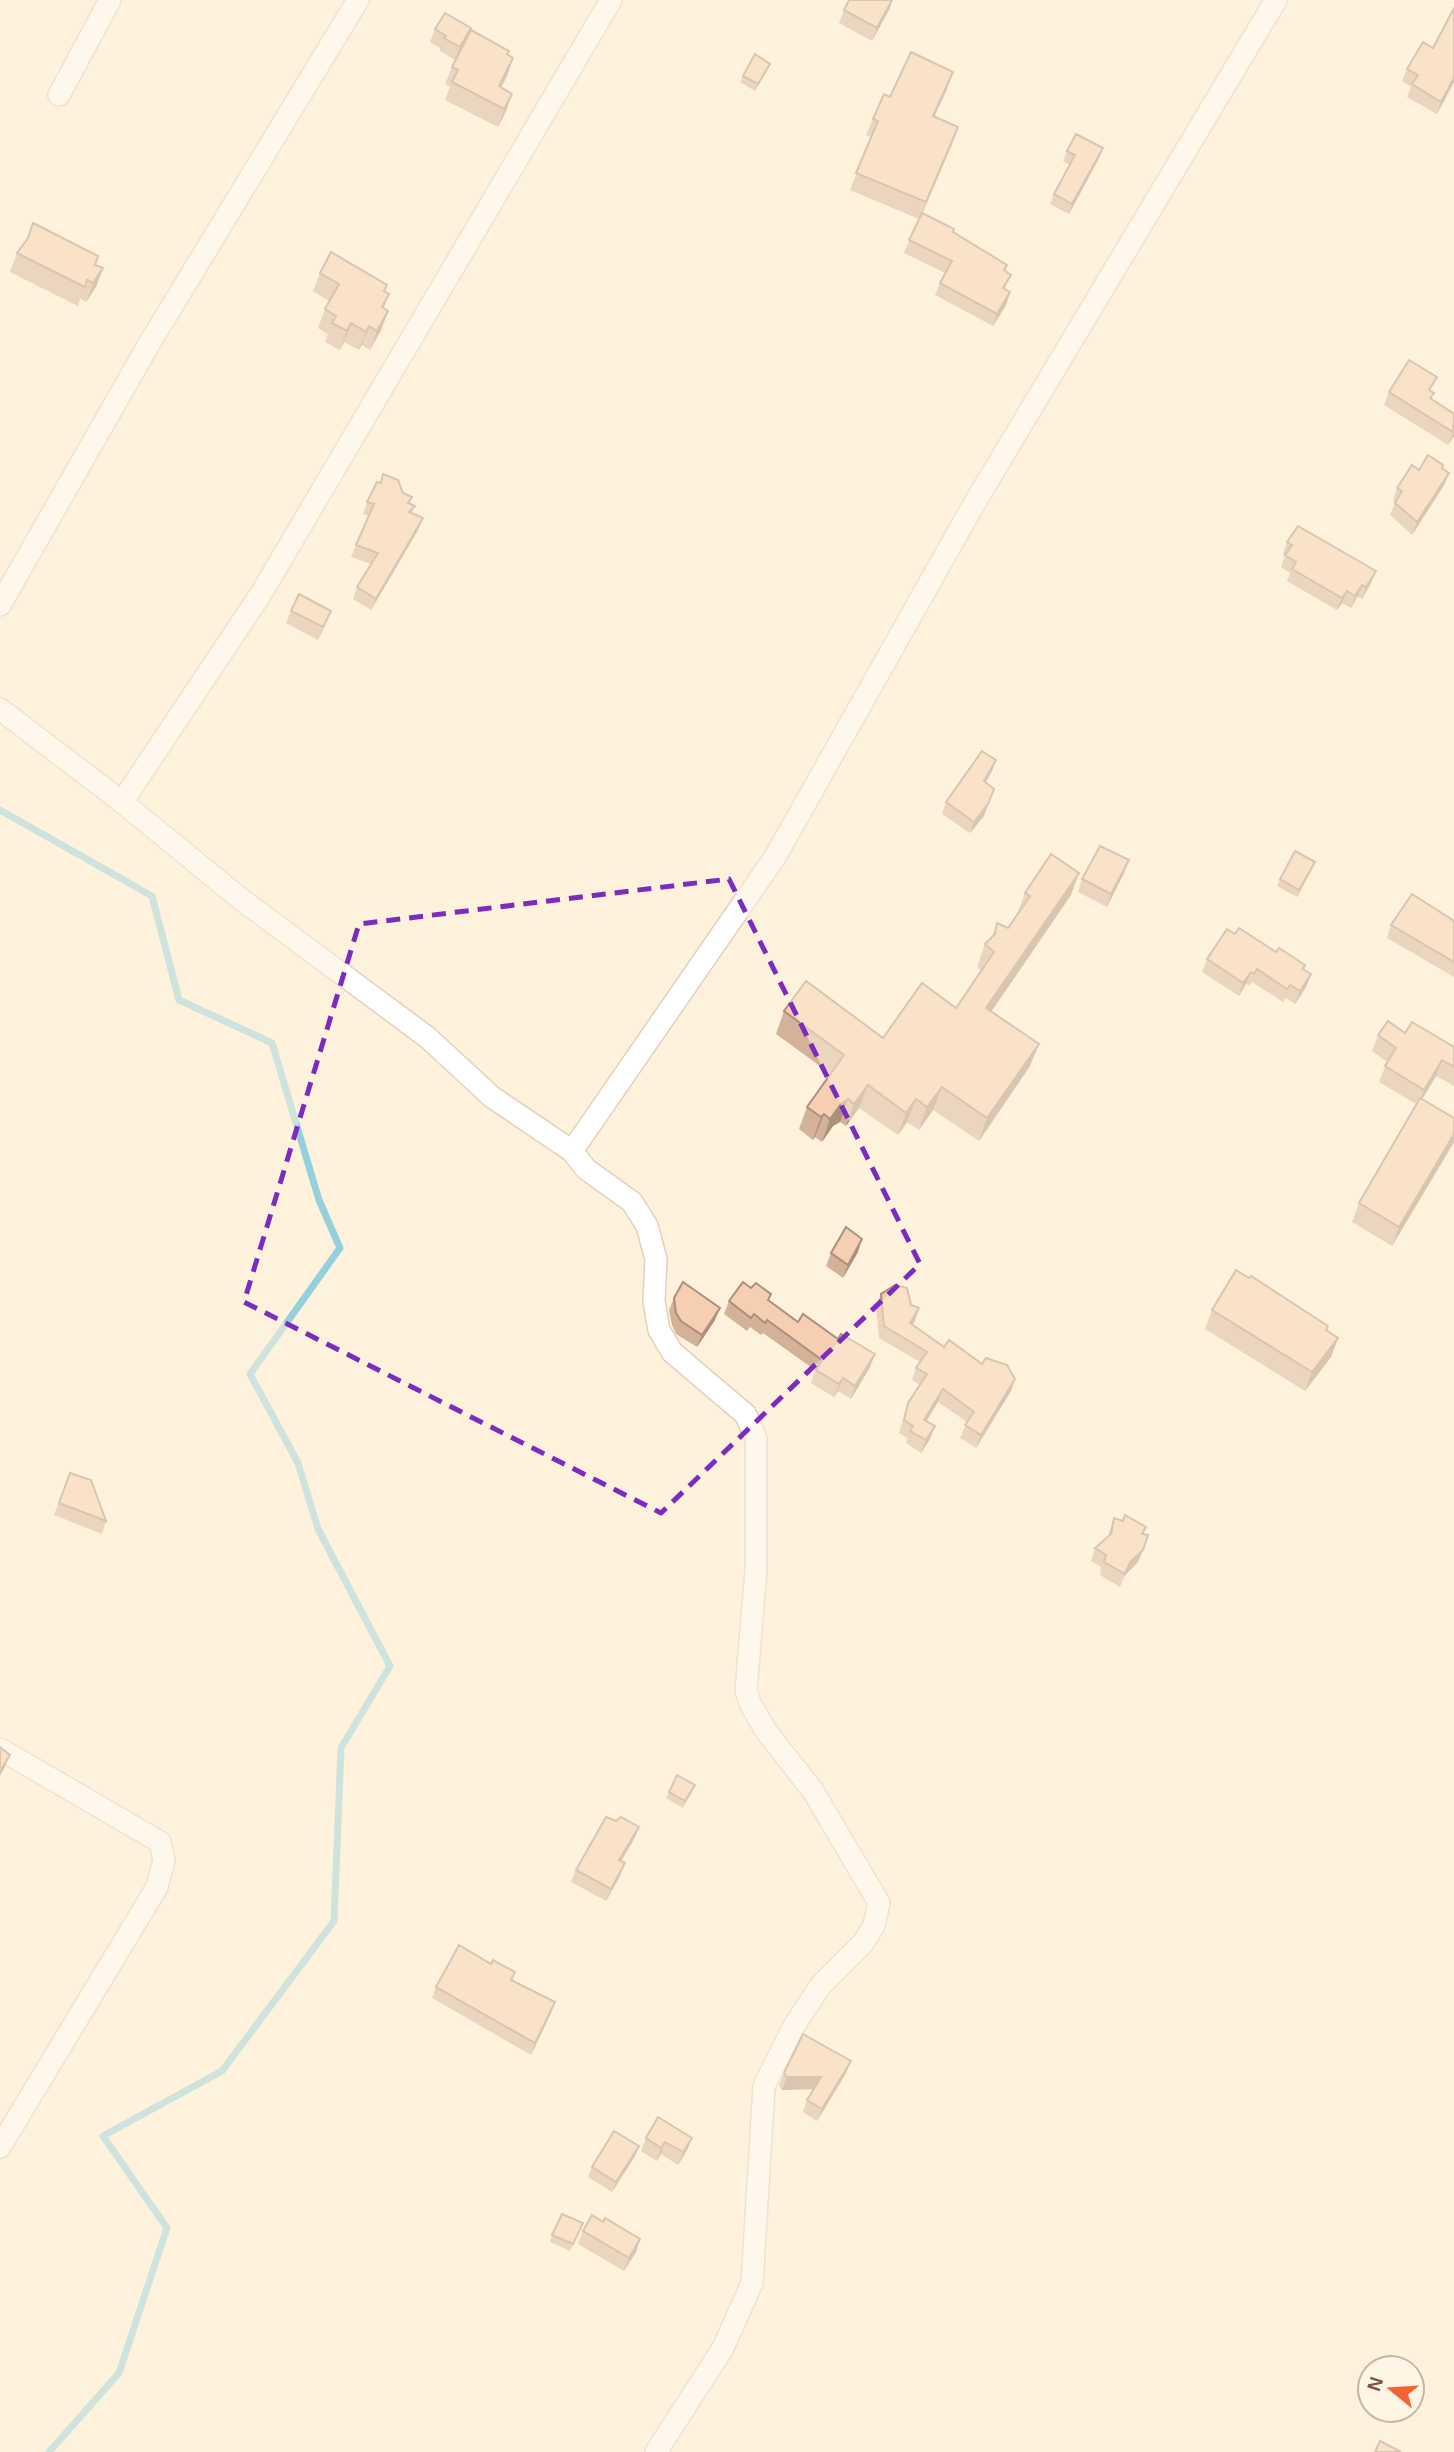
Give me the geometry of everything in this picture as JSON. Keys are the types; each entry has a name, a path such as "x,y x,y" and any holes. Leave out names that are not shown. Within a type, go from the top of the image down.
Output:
{"street":[{"path":"59,95 110,0"},
{"path":"0,606 149,344 358,0"},
{"path":"122,802 262,592 611,0"},
{"path":"572,1151 775,857 974,504 1276,0"},
{"path":"0,709 122,802 242,900 427,1037 492,1097 572,1151 586,1169 632,1202 647,1226 656,1259 654,1301 659,1331 672,1352 746,1415 757,1439 756,1570 746,1690 766,1731 813,1791 879,1903 874,1925 864,1942 821,1985 794,2026 764,2086 752,2283 723,2348 656,2452"},
{"path":"0,1749 160,1842 164,1860 157,1887 0,2147"}],"highlighted area":[{"path":"729,879 920,1264 661,1513 244,1302 359,924"}],"building":[{"path":"849,0 892,0 877,28 844,10"},
{"path":"1454,8 1454,78 1441,102 1412,84 1418,75 1407,69 1423,42 1433,48"},
{"path":"445,13 471,28 460,47 435,29"},
{"path":"471,30 509,51 507,54 513,58 499,86 512,94 504,109 452,82 458,70 452,67"},
{"path":"911,52 953,72 933,116 958,127 926,202 856,173 878,121 873,119 884,94 890,97"},
{"path":"755,54 770,64 758,84 743,76"},
{"path":"1076,134 1103,148 1072,204 1054,194 1075,155 1067,151"},
{"path":"922,213 954,229 953,232 1007,265 1004,270 1011,275 1003,288 1010,292 997,314 940,283 952,261 909,240"},
{"path":"33,223 98,256 95,265 103,268 93,283 87,280 85,287 17,253 28,238"},
{"path":"331,252 387,285 384,291 389,294 382,307 388,311 377,331 369,326 366,332 351,323 347,331 332,323 336,316 325,309 339,284 320,273"},
{"path":"1409,360 1437,377 1429,390 1434,393 1430,398 1454,414 1453,432 1389,392"},
{"path":"1428,455 1443,465 1442,468 1449,473 1417,522 1395,503 1402,491 1397,488 1412,465 1419,470"},
{"path":"383,474 398,480 403,493 412,497 408,503 415,506 409,512 423,518 376,599 357,587 378,553 356,545 374,504 367,502 377,482 381,483"},
{"path":"1298,526 1376,571 1366,587 1362,585 1355,596 1347,591 1342,598 1292,569 1296,562 1285,555 1292,545 1287,542"},
{"path":"299,594 331,611 323,627 291,611"},
{"path":"982,751 996,760 984,781 994,789 988,804 974,822 946,802"},
{"path":"1100,846 1129,860 1111,894 1082,879"},
{"path":"1295,851 1315,862 1299,890 1280,879"},
{"path":"1051,854 1079,873 986,1008 1039,1044 987,1118 942,1087 927,1107 916,1099 906,1113 868,1085 854,1104 848,1099 830,1119 824,1114 821,1117 807,1107 844,1055 784,1011 806,981 883,1038 922,983 956,1008 994,952 985,944 995,934 997,923 1008,928 1030,896 1025,893"},
{"path":"1412,894 1454,921 1454,962 1391,925"},
{"path":"1239,928 1276,952 1279,948 1305,965 1303,969 1311,974 1300,991 1290,985 1287,989 1257,969 1254,974 1251,972 1243,983 1207,959 1227,929 1235,934"},
{"path":"1388,1021 1405,1033 1412,1022 1454,1047 1454,1067 1442,1060 1424,1090 1385,1066 1396,1048 1378,1035"},
{"path":"1420,1098 1454,1118 1454,1134 1399,1227 1359,1203"},
{"path":"846,1227 862,1239 848,1265 831,1253"},
{"path":"1236,1270 1249,1278 1251,1276 1328,1326 1326,1330 1338,1338 1312,1372 1212,1310"},
{"path":"683,1282 720,1308 702,1335 681,1321 676,1313 674,1298"},
{"path":"743,1282 751,1288 756,1283 771,1294 768,1300 798,1322 803,1314 838,1339 841,1334 875,1354 855,1386 843,1378 839,1384 816,1370 822,1360 767,1320 765,1323 754,1314 751,1318 729,1301"},
{"path":"895,1285 907,1288 911,1305 919,1308 910,1323 944,1347 949,1340 982,1364 986,1358 1007,1365 1015,1379 981,1435 965,1425 974,1412 943,1389 924,1420 935,1426 926,1440 910,1431 913,1426 904,1420 908,1403 927,1374 916,1368 927,1352 884,1326 881,1294"},
{"path":"70,1473 91,1480 106,1521 59,1503"},
{"path":"1125,1515 1146,1527 1142,1534 1148,1535 1143,1550 1130,1562 1125,1574 1104,1562 1106,1555 1095,1548 1111,1534 1114,1518 1123,1521"},
{"path":"0,1747 10,1755 0,1771"},
{"path":"677,1775 695,1785 685,1801 669,1792"},
{"path":"606,1817 616,1821 621,1817 639,1827 619,1860 625,1863 611,1889 576,1870"},
{"path":"459,1945 491,1964 493,1960 515,1972 511,1980 555,2002 535,2043 436,1987"},
{"path":"803,2034 851,2061 822,2109 807,2100 821,2077 787,2077 784,2073"},
{"path":"658,2117 692,2138 683,2152 665,2142 661,2148 646,2138"},
{"path":"614,2131 639,2146 616,2182 592,2167"},
{"path":"562,2214 583,2223 573,2244 552,2235"},
{"path":"592,2215 603,2222 605,2218 640,2239 629,2258 583,2231"},
{"path":"1380,2441 1401,2452 1375,2452"}],"waterway":[{"path":"0,810 152,896 179,1000 272,1043 319,1200 340,1248 250,1374 298,1463 318,1529 390,1666 341,1748 334,1921 222,2071 103,2136 167,2228 119,2373 49,2452"}]}
